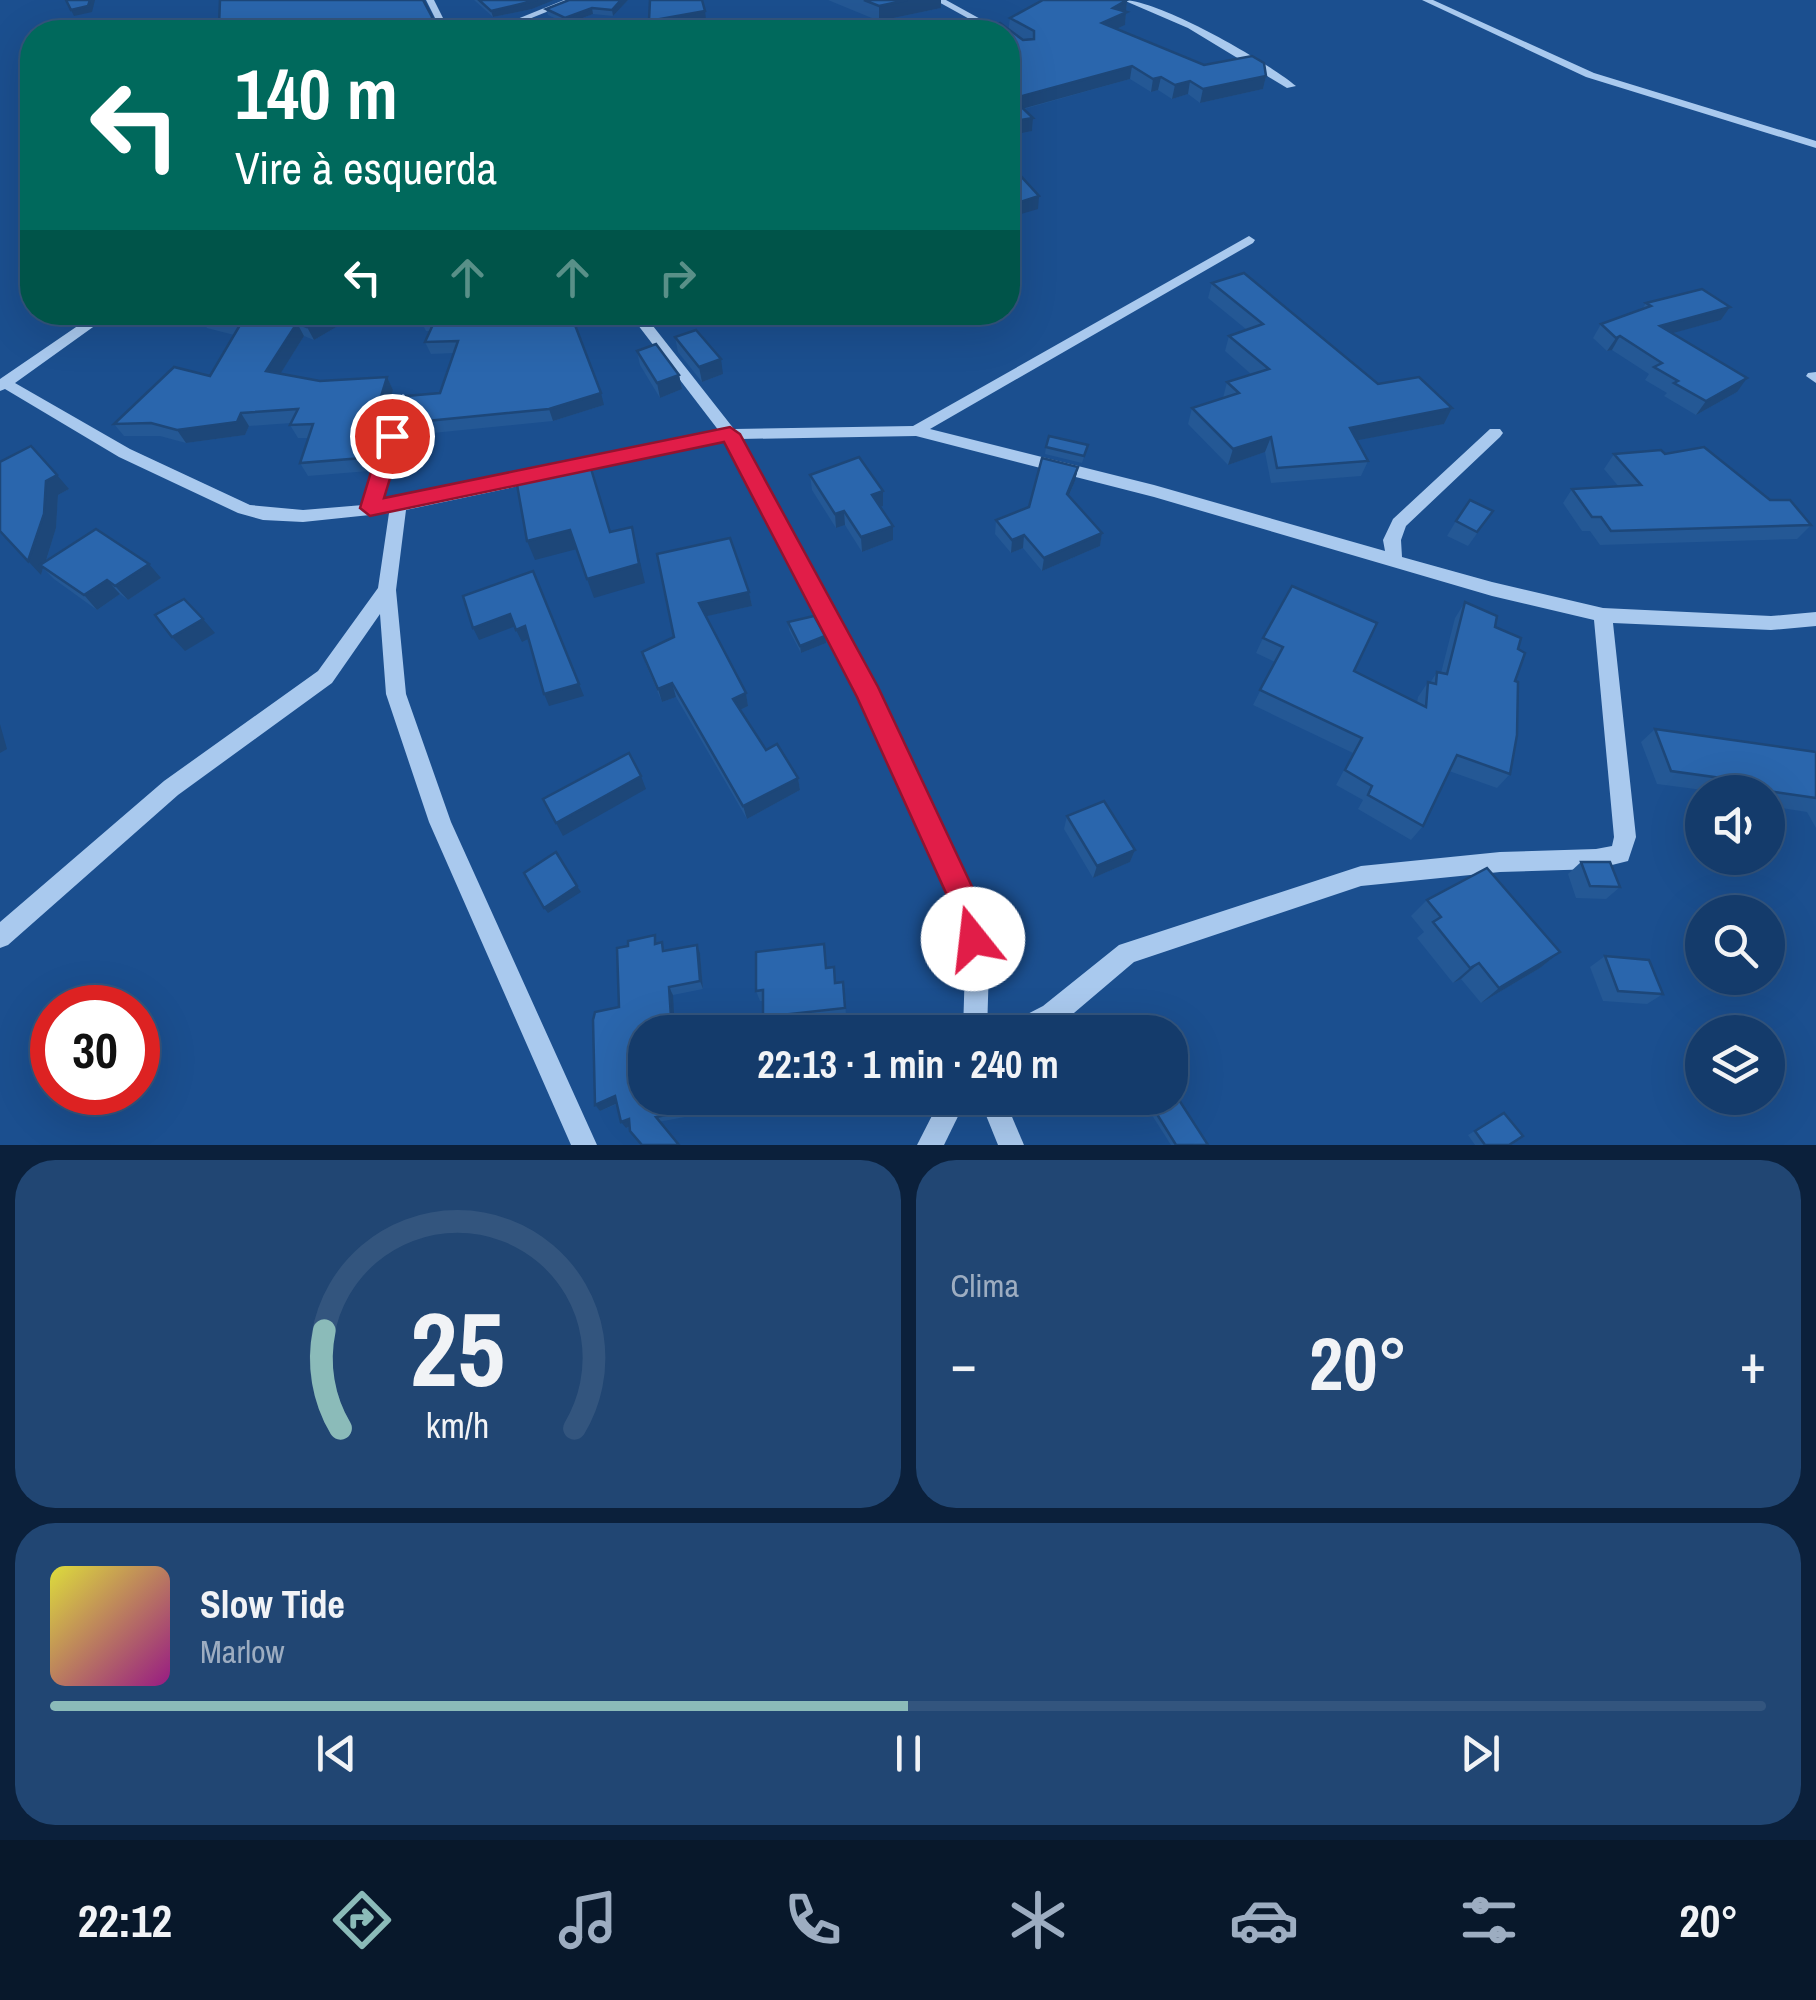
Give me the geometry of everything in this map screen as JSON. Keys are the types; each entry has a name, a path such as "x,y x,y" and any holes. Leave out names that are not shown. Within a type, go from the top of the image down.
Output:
{"street":[{"path":"521,20 572,0"},
{"path":"939,0 976,20"},
{"path":"1127,0 1191,26 1291,86"},
{"path":"1426,0 1590,75 1816,145"},
{"path":"916,432 1249,240"},
{"path":"89,325 1,385 134,462 246,510 304,516 398,505 730,434 916,432 1154,491 1492,589 1602,615 1771,623 1816,619"},
{"path":"644,325 730,434 869,695 969,912 977,966 976,1015"},
{"path":"370,508 403,399"},
{"path":"1394,559 1392,540 1399,523 1495,433"},
{"path":"398,505 387,590 396,694 440,822 584,1145"},
{"path":"0,937 171,788 325,677 387,590"},
{"path":"1052,1015 1126,953 1361,876 1620,854 1625,837 1602,615"},
{"path":"930,1145 945,1115"},
{"path":"999,1115 1011,1145"}],"building":[{"path":"66,0 90,0 88,6 71,10"},
{"path":"220,0 423,0 432,20 219,20"},
{"path":"479,0 537,0 491,11"},
{"path":"569,0 621,0 612,10 592,8 565,18 546,9"},
{"path":"650,0 702,0 705,11 655,20 649,20"},
{"path":"864,0 907,0 879,6"},
{"path":"1043,0 1127,0 1113,8 1127,12 1102,23 1204,65 1252,56 1264,63 1266,76 1203,89 1190,81 1175,85 1161,77 1153,79 1132,66 1020,97 1020,38 1034,39 1034,31 1020,20 1010,18"},
{"path":"1020,106 1033,118 1020,120"},
{"path":"1020,175 1039,196 1020,202"},
{"path":"1244,273 1378,384 1419,377 1452,408 1350,428 1368,461 1277,468 1271,437 1233,449 1192,408 1239,393 1227,382 1269,369 1229,336 1263,324 1212,283"},
{"path":"1702,289 1730,307 1660,326 1747,378 1706,401 1654,367 1662,363 1620,336 1616,338 1601,324 1651,306 1646,303"},
{"path":"240,325 296,325 266,371 320,381 387,377 362,458 300,463 313,424 290,425 298,409 241,413 237,422 177,430 151,423 114,424 174,367 210,376"},
{"path":"433,325 575,325 601,393 549,409 398,424 406,396 440,393 458,341 425,342"},
{"path":"696,330 721,359 699,367 675,337"},
{"path":"656,344 679,375 657,383 637,351"},
{"path":"1049,436 1088,445 1084,456 1046,447"},
{"path":"31,446 57,475 46,481 44,514 28,561 0,531 0,462"},
{"path":"1704,447 1770,500 1790,500 1811,525 1611,531 1601,517 1592,517 1572,489 1641,485 1614,454 1661,450 1665,454"},
{"path":"859,457 883,491 872,495 893,526 861,537 844,511 835,514 810,475"},
{"path":"1042,458 1078,467 1067,494 1102,533 1044,558 1024,535 1012,540 996,520 1029,507"},
{"path":"589,462 610,532 632,527 639,564 587,579 570,530 527,541 516,479"},
{"path":"1470,500 1493,511 1477,532 1456,521"},
{"path":"96,529 149,564 115,586 107,580 84,595 40,565"},
{"path":"730,538 749,592 699,603 746,693 733,699 766,750 777,744 798,778 743,806 672,683 658,689 642,652 674,637 657,554"},
{"path":"533,571 579,684 544,694 525,626 516,630 510,614 473,628 463,596"},
{"path":"1292,586 1377,623 1354,671 1426,707 1428,682 1436,684 1437,672 1447,674 1465,602 1497,616 1495,627 1521,638 1518,649 1525,653 1515,681 1517,735 1510,774 1457,755 1423,826 1368,795 1372,786 1345,770 1362,738 1260,690 1283,647 1263,638"},
{"path":"184,599 203,619 172,637 155,615"},
{"path":"814,616 825,636 800,646 788,622"},
{"path":"1655,729 1816,752 1816,798 1785,793 1785,775 1671,771"},
{"path":"629,753 641,776 556,823 543,799"},
{"path":"1104,801 1135,850 1097,866 1067,816"},
{"path":"556,852 577,886 544,908 524,873"},
{"path":"1581,862 1610,862 1620,887 1590,886"},
{"path":"1487,868 1560,952 1499,988 1479,963 1470,968 1433,922 1441,917 1427,900"},
{"path":"655,935 655,944 662,942 663,951 697,945 700,981 669,987 671,1015 628,1015 628,1115 666,1115 656,1117 679,1145 642,1145 630,1131 629,1119 621,1122 615,1096 595,1105 593,1020 595,1012 619,1007 617,948 628,946 628,941"},
{"path":"824,944 826,968 834,967 835,983 843,982 845,1008 763,1015 763,990 756,991 756,952"},
{"path":"1605,956 1649,960 1663,994 1618,991"},
{"path":"1504,1113 1523,1136 1509,1145 1485,1145 1475,1131"},
{"path":"1188,1114 1208,1145 1176,1145 1157,1115"}],"route":[{"path":"392,436 370,508 473,490 730,434 869,695 969,912 973,939"}]}
